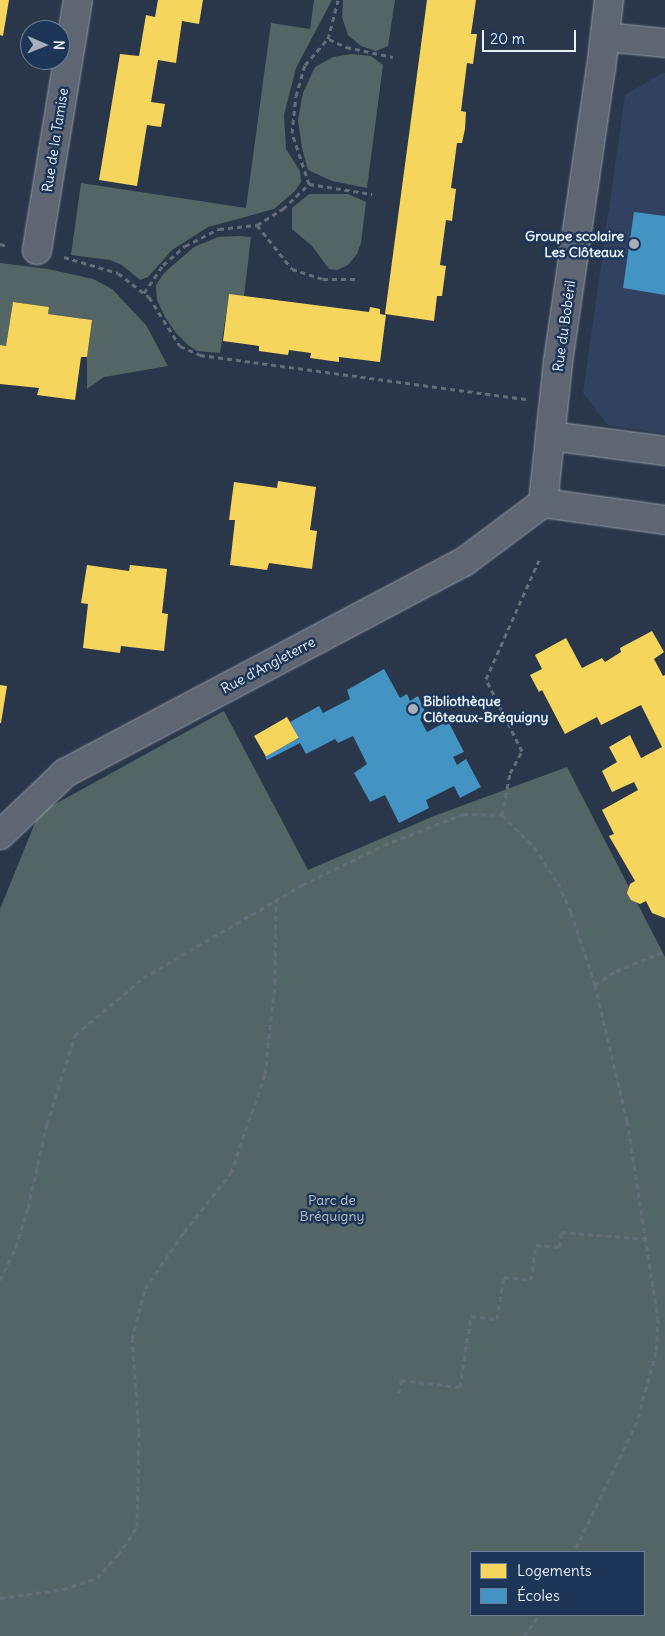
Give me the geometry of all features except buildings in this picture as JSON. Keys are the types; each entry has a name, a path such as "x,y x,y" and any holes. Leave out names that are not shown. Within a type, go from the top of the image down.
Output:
{"street":[{"name":"Rue de la Tamise","path":"37,250 78,0"},
{"name":"Rue du Bobéril","path":"543,503 554,402 609,0"},
{"path":"605,37 665,43"},
{"path":"550,436 665,451"},
{"path":"543,503 665,520"},
{"name":"Rue d'Angleterre","path":"0,835 65,773 464,562 543,503"}],"path":[{"path":"309,184 292,133 296,96 306,65 328,39 338,0"},
{"path":"328,39 346,47 392,57"},
{"path":"144,293 162,265 185,246 219,229 257,225 283,209 309,184"},
{"path":"309,184 372,194"},
{"path":"257,225 292,269 323,279 359,279"},
{"path":"37,250 118,273 149,297 180,346 200,355 554,402"},
{"path":"502,815 510,773 522,751 486,679 539,560"},
{"path":"0,1280 16,1247 28,1208 47,1124 75,1035 143,978 276,898 384,844 462,814 502,815 534,847 558,883 571,912 595,985 627,1121 658,1318 656,1352 637,1422 574,1551"},
{"path":"0,1598 64,1589 97,1578 118,1555 137,1527 138,1432 132,1339 145,1289 184,1232 231,1173 266,1074 275,983 276,898"},
{"path":"595,985 616,971 665,951"},
{"path":"399,1393 401,1380 460,1387 472,1316 497,1319 504,1276 531,1280 536,1245 560,1247 561,1232 647,1239"},
{"path":"524,1636 538,1616"}],"shaded area":[{"name":"Groupe scolaire Les Clôteaux","path":"665,73 665,434 608,425 583,393 625,95"}],"green space":[{"path":"314,0 332,0 296,68 284,115 286,149 300,171 301,182 295,191 274,209 208,227 172,250 148,277 140,280 122,265 110,260 71,255 81,183 246,208 271,23 310,29"},
{"path":"343,0 395,0 388,46 376,51 361,46 348,35 342,17"},
{"path":"351,54 371,56 383,65 367,188 332,181 308,170 302,148 298,120 303,93 315,67 333,57"},
{"path":"309,194 348,194 366,202 361,243 357,254 348,265 337,270 329,269 312,246 292,229 292,208"},
{"path":"218,237 251,237 244,296 229,295 220,353 197,351 176,333 165,317 157,300 156,285 164,273 194,247"},
{"path":"0,263 48,269 93,279 112,289 146,325 168,366 104,377 87,389 87,357 92,320 48,314 49,307 13,302 6,346 0,345"},
{"name":"Parc de Bréquigny","path":"224,711 308,870 434,816 567,767 665,957 665,1636 0,1636 0,909 39,813"}],"place":[{"name":"Groupe scolaire Les Clôteaux","path":"634,244"},
{"name":"Bibliothèque Clôteaux-Bréquigny","path":"413,709"}]}
